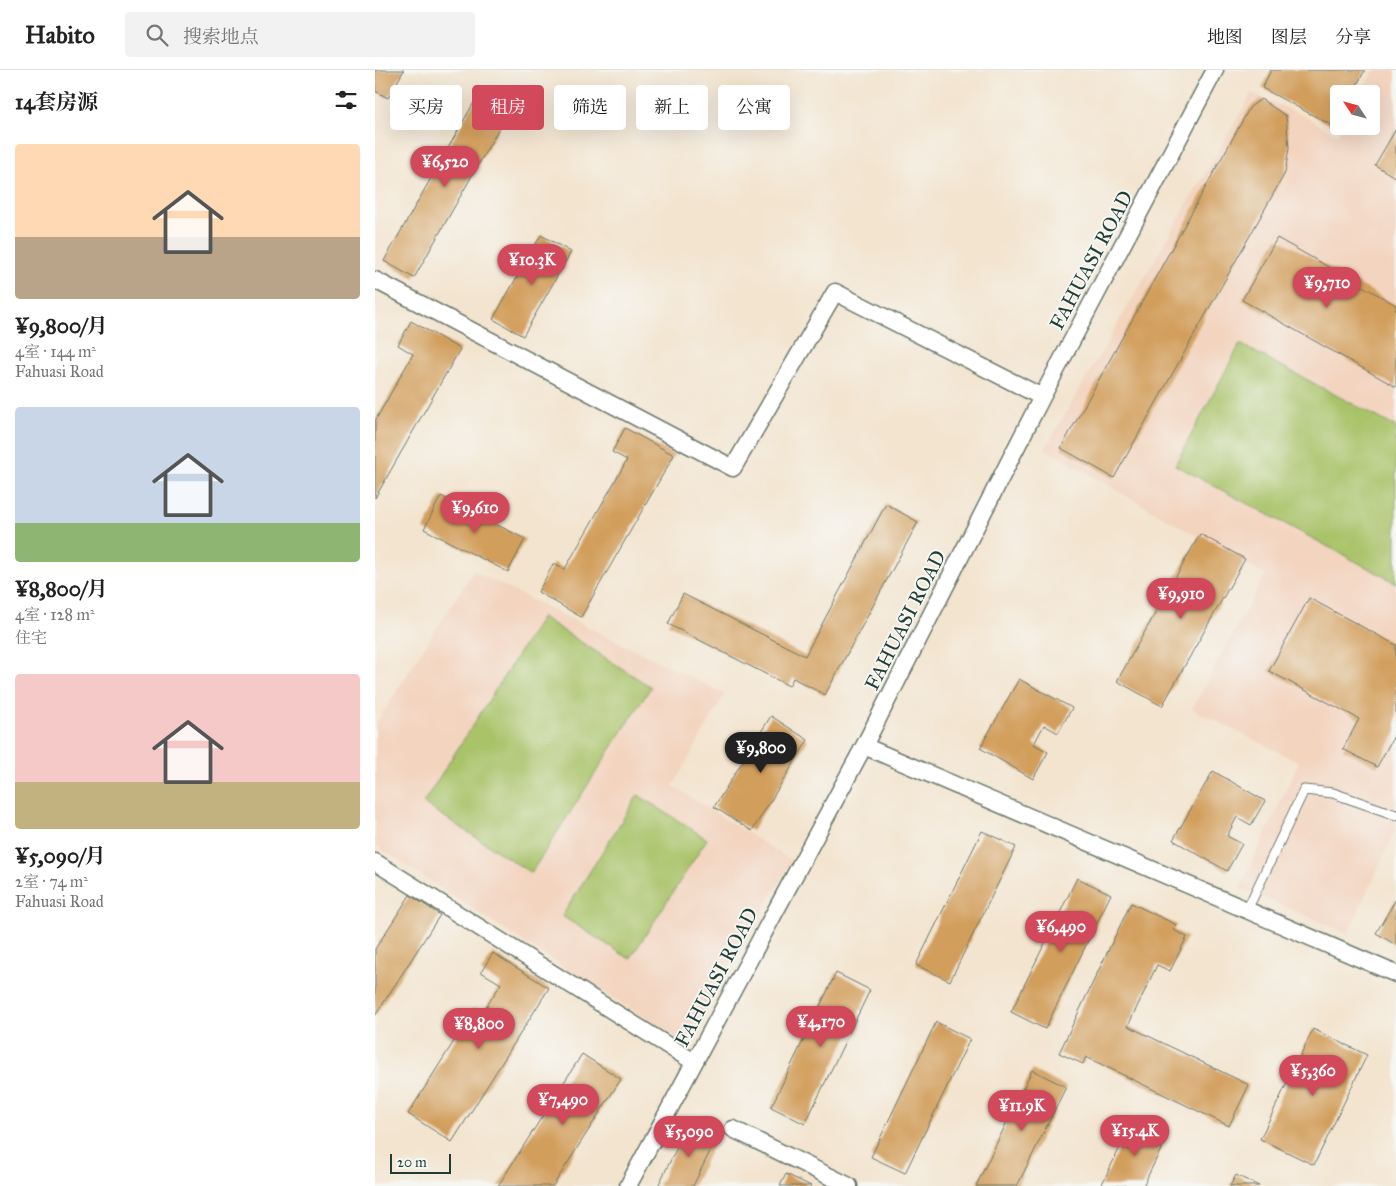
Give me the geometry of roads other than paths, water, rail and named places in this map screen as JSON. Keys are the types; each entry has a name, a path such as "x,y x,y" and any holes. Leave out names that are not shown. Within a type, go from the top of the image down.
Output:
{"street":[{"name":"FAHUASI ROAD","path":"628,1186 864,746 1043,397 1215,70"},
{"path":"375,280 733,468 835,292 1043,397"},
{"path":"864,746 1396,974"},
{"path":"375,862 694,1062"},
{"path":"733,1129 849,1186"}],"lane":[{"path":"1247,910 1304,790 1333,793 1396,815"}]}
